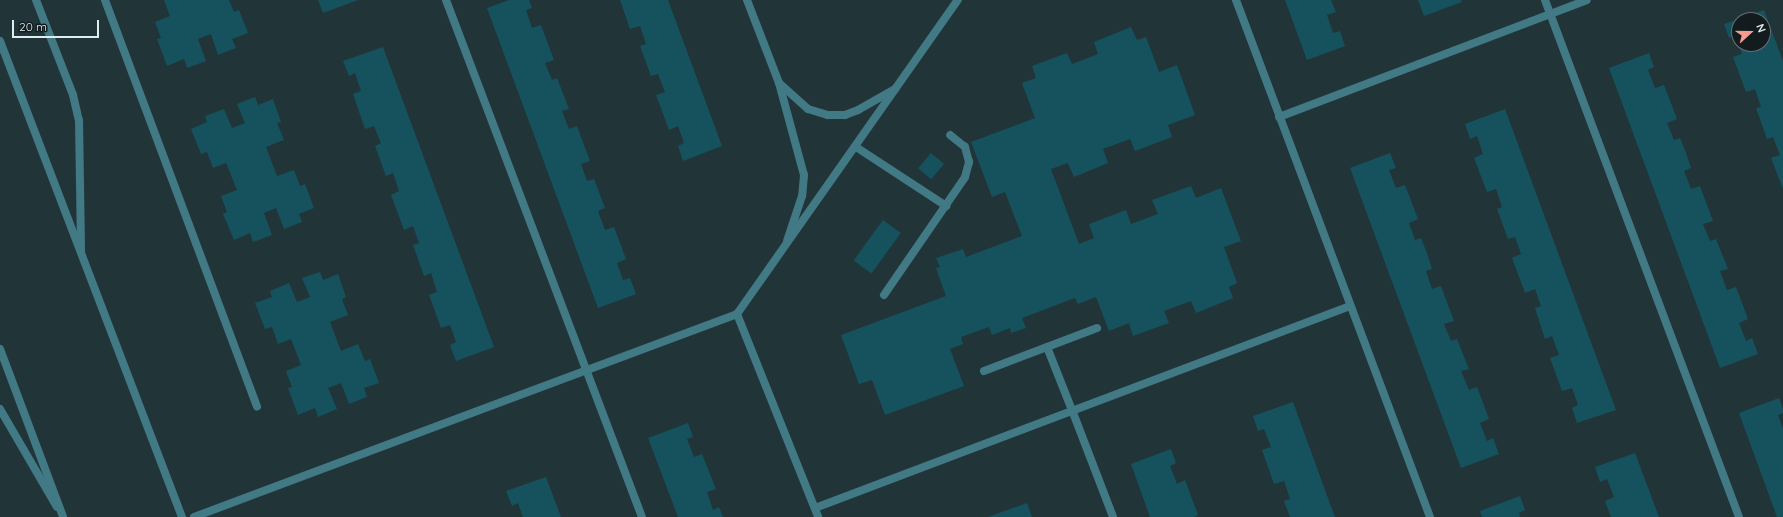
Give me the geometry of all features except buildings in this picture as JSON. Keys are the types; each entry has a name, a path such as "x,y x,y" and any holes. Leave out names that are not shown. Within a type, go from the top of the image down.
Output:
{"street":[{"path":"36,0 73,95 79,120 81,257"},
{"path":"105,0 257,406"},
{"path":"446,0 642,517"},
{"path":"748,0 779,83 804,176 802,196 784,248"},
{"path":"194,517 585,369 737,314 958,0"},
{"path":"1236,0 1430,517"},
{"path":"1545,0 1739,517"},
{"path":"1280,116 1587,0"},
{"path":"0,41 81,257 182,517"},
{"path":"779,83 808,109 828,115 845,115 858,110 895,89"},
{"path":"884,295 965,178 969,162 965,148 950,135"},
{"path":"856,147 946,206"},
{"path":"815,508 1350,306"},
{"path":"737,314 818,517"},
{"path":"984,371 1097,328"},
{"path":"1047,346 1113,517"},
{"path":"0,349 63,517"},
{"path":"0,409 63,517"}]}
